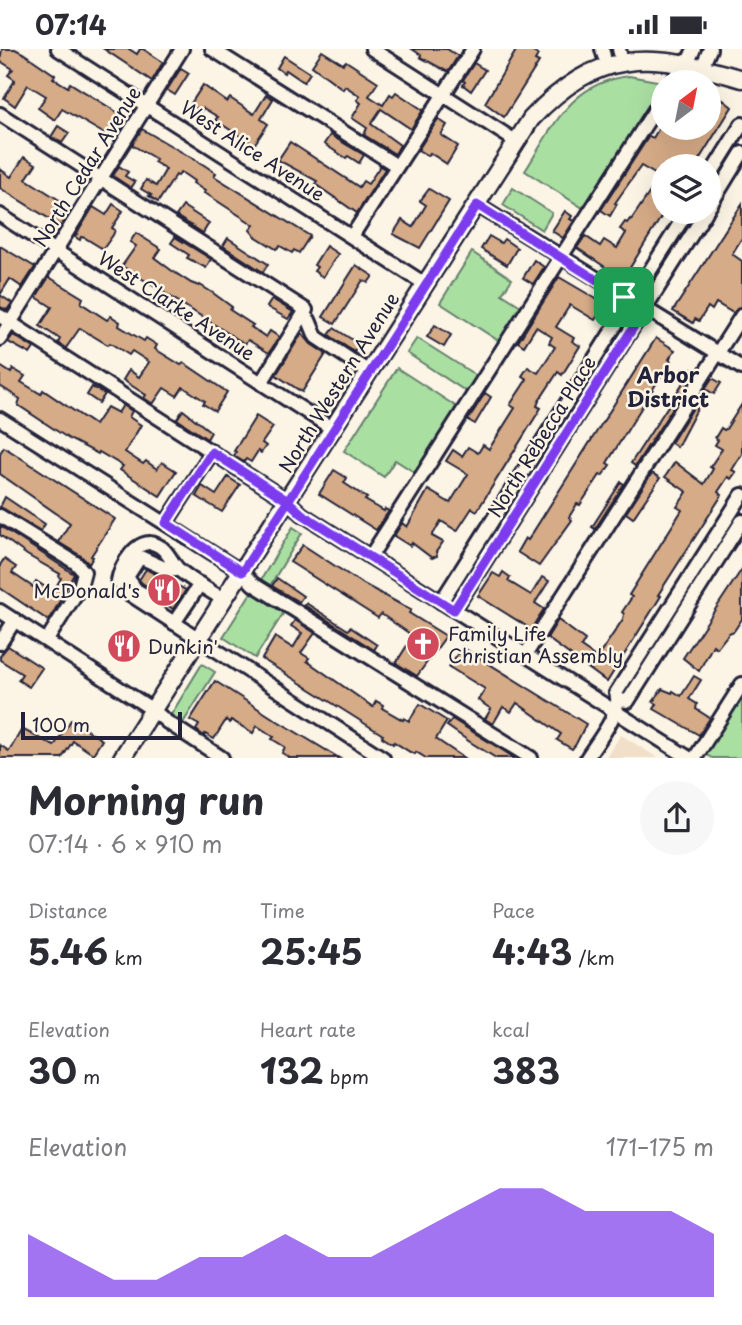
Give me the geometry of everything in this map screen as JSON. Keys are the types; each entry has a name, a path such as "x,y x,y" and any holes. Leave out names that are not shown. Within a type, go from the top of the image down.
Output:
{"main road":[{"path":"611,52 635,51 692,60 742,79"},
{"name":"North Western Avenue","path":"122,758 538,109 558,83 580,66 611,52"}],"street":[{"name":"West Alice Avenue","path":"58,49 425,284"},
{"name":"North Cedar Avenue","path":"0,339 5,319 56,250 182,49"},
{"path":"212,49 397,166"},
{"path":"372,49 517,142"},
{"path":"352,236 473,49"},
{"path":"692,60 710,49"},
{"path":"0,114 306,310 261,383"},
{"path":"370,557 651,116"},
{"path":"721,158 742,124"},
{"path":"721,187 742,153"},
{"path":"477,205 742,368"},
{"name":"West Clarke Avenue","path":"0,215 333,429"},
{"name":"North Rebecca Place","path":"441,602 680,224"},
{"name":"North Rebecca Place","path":"454,610 698,224"},
{"path":"526,654 742,315"},
{"path":"303,316 309,320 316,337 369,372"},
{"path":"5,319 441,602 618,706 689,758"},
{"path":"0,419 242,572 253,584 531,758"},
{"path":"166,523 212,452"},
{"path":"618,706 616,693 742,495"},
{"path":"0,516 76,563 84,572 80,587 47,640"},
{"path":"587,758 618,706 628,701 742,521"},
{"path":"224,600 179,570 165,550 157,544 146,544 132,554 119,573 118,581 128,593 383,758"},
{"path":"174,623 170,610 136,590 127,577 140,557 162,567 179,570"},
{"path":"174,623 200,584"},
{"path":"0,611 222,758"},
{"path":"0,643 15,620"},
{"path":"695,758 742,684"}],"shaded area":[{"path":"621,735 658,758 605,758"}],"green space":[{"path":"629,76 651,80 651,106 586,210 525,171 566,109 592,87"},
{"path":"513,188 552,213 542,230 503,205"},
{"path":"472,252 512,279 502,294 524,308 502,343 440,303"},
{"path":"417,338 480,378 470,394 407,353"},
{"path":"397,368 460,409 417,474 395,460 384,477 344,451"},
{"path":"293,527 302,533 268,589 259,583"},
{"path":"254,588 286,609 255,658 223,637"},
{"path":"202,664 215,672 181,726 169,718"},
{"path":"742,692 742,758 712,758 703,753"}],"building":[{"path":"2,49 15,49 23,53 55,75 53,78 68,87 70,83 128,119 115,140 62,109 55,120 38,108 46,96 28,85 15,106 4,98 15,80 8,75 13,69 0,61"},
{"path":"104,49 129,49 137,54 143,49 163,62 152,81"},
{"path":"412,49 447,49 458,56 448,72 420,57 421,55"},
{"path":"517,49 528,49 538,55 535,60 539,62 504,117 485,103"},
{"path":"322,51 343,64 346,61 378,82 369,96 383,105 390,94 393,96 396,92 423,110 411,129 381,109 371,124 400,145 395,154 364,135 367,128 352,118 361,103 357,100 360,96 345,86 343,89 312,66"},
{"path":"284,56 310,73 304,82 286,70 284,73 277,68"},
{"path":"474,63 485,70 471,91 463,85 463,80"},
{"path":"181,68 189,73 175,95 167,90"},
{"path":"203,85 227,102 230,98 254,114 266,95 273,99 261,119 268,124 254,145 215,120 218,117 203,108 201,111 190,105"},
{"path":"721,98 732,107 721,125"},
{"path":"438,119 447,125 441,135 458,146 447,164 430,153 428,156 418,150"},
{"path":"58,126 69,133 62,143 51,137"},
{"path":"142,129 204,165 216,173 214,176 310,236 299,253 294,250 292,253 280,246 276,249 255,236 250,230 254,225 204,193 205,191 181,172 176,175 158,202 149,196 151,195 141,189 146,180 156,186 166,169 154,162 156,159 132,145"},
{"path":"330,135 364,155 359,163 324,144"},
{"path":"649,136 651,140 711,140 703,154 651,154 651,172 641,166 615,203 617,204 610,216 601,210"},
{"path":"290,142 359,187 363,181 368,184 380,166 385,169 357,213 315,184 317,181 278,160"},
{"path":"24,157 36,164 26,179 72,208 61,226 0,188 0,169 11,177"},
{"path":"119,166 128,172 125,176 135,182 131,188 113,176"},
{"path":"429,189 449,201 420,248 393,234 402,220 413,227 426,205 420,201"},
{"path":"651,190 651,224 657,224 623,279 577,248 585,236 600,246 604,240 617,248 626,233 620,229 625,222 631,220"},
{"path":"113,204 123,211 112,228 115,230 113,235 103,249 85,238 81,237 80,240 75,237 93,207 106,215"},
{"path":"742,204 742,238 732,254 742,261 742,305 733,313 716,303 712,310 708,307 699,321 695,319 693,323 673,311"},
{"path":"183,206 209,223 203,233 176,216"},
{"path":"565,211 574,221 563,238 552,231"},
{"path":"136,233 161,249 155,258 171,270 213,293 232,307 230,310 266,337 270,331 279,337 269,353 248,340 245,344 122,266 136,246 130,242"},
{"path":"489,236 501,243 504,239 517,248 507,265 481,249"},
{"path":"175,237 211,259 206,268 187,258 189,255 171,243"},
{"path":"228,238 268,264 263,272 223,246"},
{"path":"0,246 35,267 22,287 10,279 0,295"},
{"path":"326,246 338,254 323,277 314,271 317,267 314,265"},
{"path":"534,260 544,267 533,284 523,278"},
{"path":"356,265 373,276 368,283 363,280 335,324 323,317"},
{"path":"49,277 83,298 81,303 107,320 111,316 120,322 119,326 144,341 146,338 157,345 155,349 181,365 184,363 227,392 215,411 183,387 177,396 164,388 153,404 144,398 146,395 123,380 129,370 139,377 149,362 132,351 129,355 110,343 108,345 80,328 66,348 58,343 60,339 40,326 52,307 36,297"},
{"path":"559,277 605,304 595,320 570,305 556,327 574,338 572,341 580,346 562,375 558,372 539,401 537,406 541,408 477,511 472,508 457,531 441,521 432,536 443,542 436,552 437,556 432,558 412,543 410,546 394,536 402,523 407,527 428,490 450,503 468,474 446,461 453,450 462,456 468,447 478,453 483,445 489,449 515,408 510,405 527,379 522,376 528,367 538,373 555,347 549,343 552,337 536,327 524,346 518,342"},
{"path":"0,295 12,303 7,310 0,307"},
{"path":"272,299 293,312 288,319 267,307"},
{"path":"435,325 451,335 444,347 427,337"},
{"path":"334,328 359,344 354,352 329,335"},
{"path":"302,333 311,344 326,354 302,392 276,375"},
{"path":"13,335 34,348 30,354 8,342"},
{"path":"656,338 675,350 669,359 671,360 607,463 610,465 580,505 577,504 569,517 572,520 539,566 517,552 525,538 528,540"},
{"path":"0,366 11,373 13,369 25,376 21,382 41,394 43,390 95,425 107,407 118,413 123,405 132,411 129,417 141,425 125,452 143,464 146,461 157,469 162,462 176,471 160,496 120,470 123,466 69,439 18,405 20,399 0,386"},
{"path":"692,369 696,372 635,466 631,463"},
{"path":"712,378 721,383 714,394 707,390 677,447 671,443"},
{"path":"92,387 105,394 99,403 87,395"},
{"path":"485,393 491,397 475,424 468,420"},
{"path":"742,404 742,454 732,470 736,472 731,479 728,477 718,492 722,495 658,595 661,596 607,682 547,638 558,620 585,640 581,647 597,658 623,619 622,612 632,597 629,595 682,510 677,507 687,492 665,477 675,462 704,484 713,469 710,467 722,449 715,445 718,440 715,438 721,428 726,429"},
{"path":"183,410 211,432 207,439 177,419"},
{"path":"256,416 273,427 262,443 266,446 261,453 258,451 251,462 246,459 244,462 234,456 234,451"},
{"path":"4,447 115,519 91,556 93,557 89,564 58,542 70,523 0,474 0,453"},
{"path":"334,470 347,478 344,483 367,498 365,500 389,511 376,530 319,494"},
{"path":"652,473 660,478 633,518 626,513"},
{"path":"228,477 240,485 222,512 196,496 202,486 216,495"},
{"path":"621,482 624,484 595,529 592,527"},
{"path":"5,497 45,524 41,531 0,507"},
{"path":"0,526 74,574 49,621 0,588 0,565 4,559 16,567 12,573 33,587 36,581 53,592 61,578 60,574 0,535"},
{"path":"303,545 358,581 411,610 409,613 446,636 417,676 396,663 413,636 381,614 378,618 290,562"},
{"name":"McDonald's","path":"146,569 186,590 173,609 154,596 152,590 139,580"},
{"path":"742,569 742,619 717,648 713,645 699,671 683,658"},
{"path":"503,572 510,577 508,581 531,595 542,577 549,581 535,603 544,609 531,629 478,596 493,573 500,577"},
{"path":"277,578 303,596 299,602 272,586"},
{"path":"306,603 377,645 374,650 304,605"},
{"path":"295,620 315,633 301,653 309,658 307,661 373,707 376,701 383,705 382,708 403,720 404,718 409,721 420,704 447,721 436,739 464,758 426,758 394,742 393,744 382,737 383,735 262,659 275,637 293,648 302,633 291,626"},
{"path":"124,633 136,640 122,660 111,653"},
{"path":"8,646 42,668 29,687 18,680 22,674 0,660"},
{"path":"462,647 586,724 572,749 557,740 561,734 517,703 511,712 503,707 493,724 485,719 491,709 478,700 485,689 449,667"},
{"path":"694,676 701,680 689,699 697,704 696,709 710,718 699,735 654,709 657,704 653,702 662,689 681,696"},
{"path":"215,681 339,758 290,758 282,753 285,747 257,726 253,733 231,720 230,723 226,720 214,739 205,734 204,736 196,730 199,725 190,720"},
{"path":"452,719 514,758 496,758 470,742 447,726"},
{"path":"71,720 102,740 93,754 73,741 62,758 0,758 0,745 9,751 22,729 54,746"}],"place":[{"name":"McDonald's","path":"164,590"},
{"name":"Family Life Christian Assembly","path":"423,644"},
{"name":"Dunkin'","path":"124,646"}],"district":[{"name":"Arbor District","path":"668,386"}],"route":[{"path":"624,297 477,205 288,501 212,452 166,523 242,572 288,501 302,514 454,610 645,309 624,297"}]}
